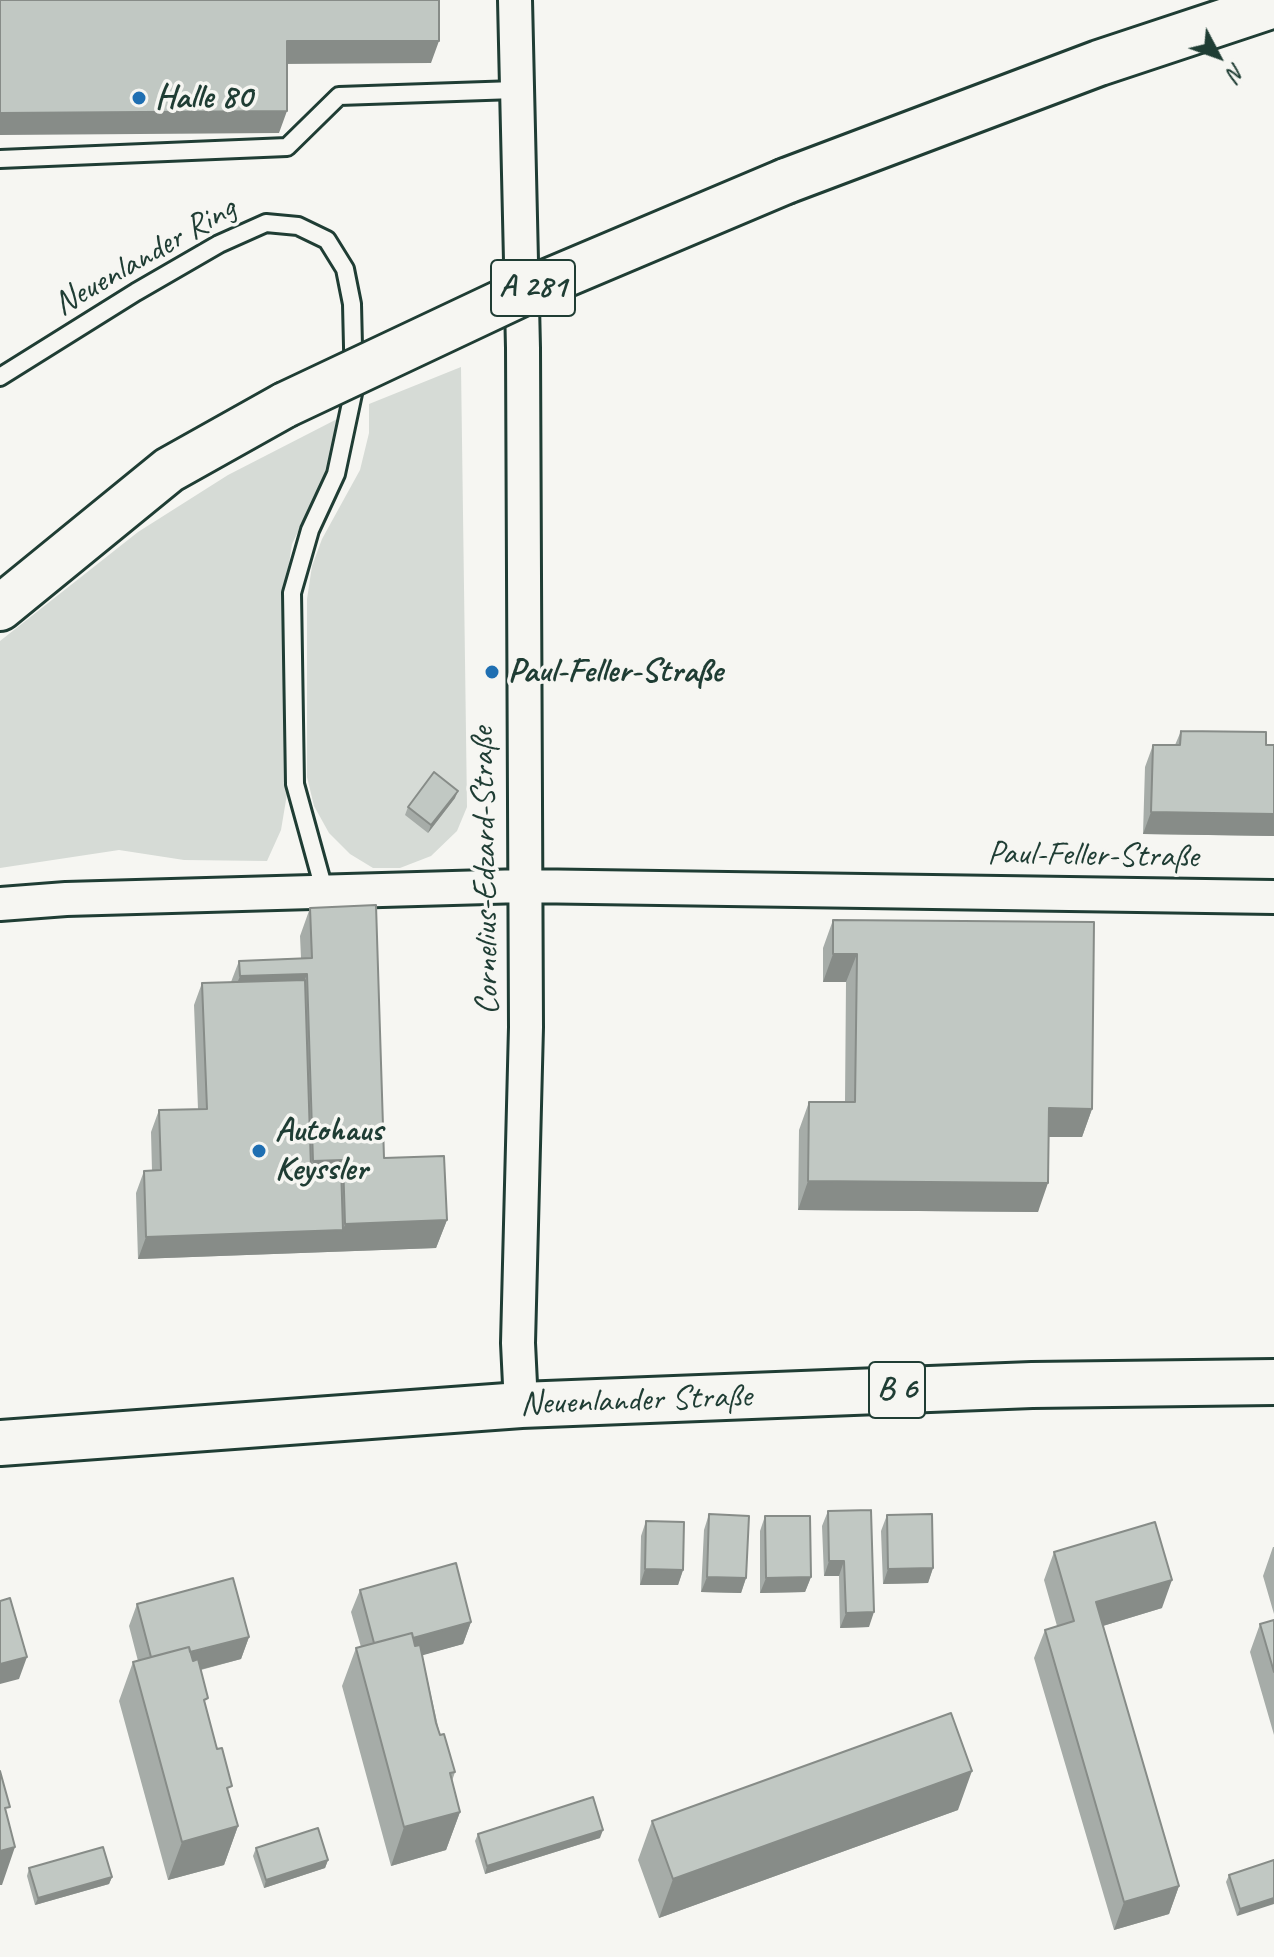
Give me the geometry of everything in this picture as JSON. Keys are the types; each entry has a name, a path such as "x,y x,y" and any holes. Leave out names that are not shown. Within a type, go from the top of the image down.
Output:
{"main road":[{"name":"A 281","path":"0,608 169,470 285,405 533,288 786,181 1099,63 1274,5"},
{"name":"Neuenlander Straße","path":"0,1443 521,1405 1032,1385 1274,1382"}],"street":[{"name":"Cornelius-Edzard-Straße","path":"515,0 523,348 526,1027 518,1343 521,1405"},
{"name":"Paul-Feller-Straße","path":"0,904 66,899 523,886 1274,897"}],"lane":[{"path":"0,159 287,147 339,96 515,90"},
{"name":"Neuenlander Ring","path":"0,377 148,285 219,244 266,223 298,226 327,240 345,269 352,304 354,389 336,474 310,530 292,593 295,784 325,893"}],"shaded area":[{"path":"461,367 467,807 457,831 431,856 400,868 373,868 350,854 329,833 314,806 307,777 307,599 312,566 322,539 360,470 369,433 369,404"},
{"path":"341,417 339,443 292,544 286,584 287,794 281,830 267,861 184,860 119,850 0,868 0,641 138,532 228,475"}],"building":[{"name":"Halle 80","path":"0,0 439,0 439,41 287,41 287,111 0,113"},
{"path":"1181,731 1266,732 1266,745 1274,745 1274,814 1151,812 1153,745 1180,745"},
{"path":"434,772 458,791 431,825 408,807"},
{"path":"376,905 384,1158 444,1156 447,1220 345,1224 343,1160 313,1161 307,974 240,976 239,961 312,958 310,908"},
{"path":"833,920 1094,922 1092,1109 1049,1108 1048,1183 808,1181 809,1102 855,1102 857,954 833,954"},
{"path":"305,980 311,1168 341,1166 343,1230 146,1237 144,1171 161,1170 159,1110 207,1109 202,983"},
{"path":"871,1510 874,1612 846,1613 844,1561 829,1561 828,1511"},
{"path":"709,1514 749,1516 746,1578 707,1577"},
{"path":"932,1514 933,1568 888,1569 887,1515"},
{"path":"765,1516 810,1516 811,1577 766,1578"},
{"path":"646,1521 684,1522 683,1570 645,1569"},
{"path":"1155,1522 1172,1580 1096,1602 1179,1886 1124,1902 1045,1630 1074,1621 1054,1552"},
{"path":"456,1563 471,1622 413,1638 412,1633 374,1643 360,1590"},
{"path":"233,1578 249,1637 190,1652 189,1647 151,1657 137,1604"},
{"path":"10,1598 27,1657 0,1664 0,1601"},
{"path":"1274,1620 1274,1672 1260,1624"},
{"path":"412,1633 415,1646 420,1645 436,1723 440,1735 444,1734 455,1772 450,1773 460,1812 404,1827 356,1648"},
{"path":"189,1647 193,1661 198,1659 208,1698 204,1700 217,1749 222,1748 232,1786 227,1788 238,1826 182,1842 133,1662"},
{"path":"951,1713 972,1771 673,1879 652,1821"},
{"path":"0,1771 10,1807 5,1808 15,1847 0,1851"},
{"path":"593,1797 603,1830 487,1866 478,1834"},
{"path":"318,1828 328,1860 266,1880 256,1848"},
{"path":"103,1847 112,1877 38,1898 29,1868"},
{"path":"1274,1860 1274,1898 1240,1909 1229,1875"}],"place":[{"name":"Halle 80","path":"139,98"},
{"name":"Paul-Feller-Straße","path":"492,672"},
{"name":"Autohaus Keyssler","path":"259,1151"}]}
